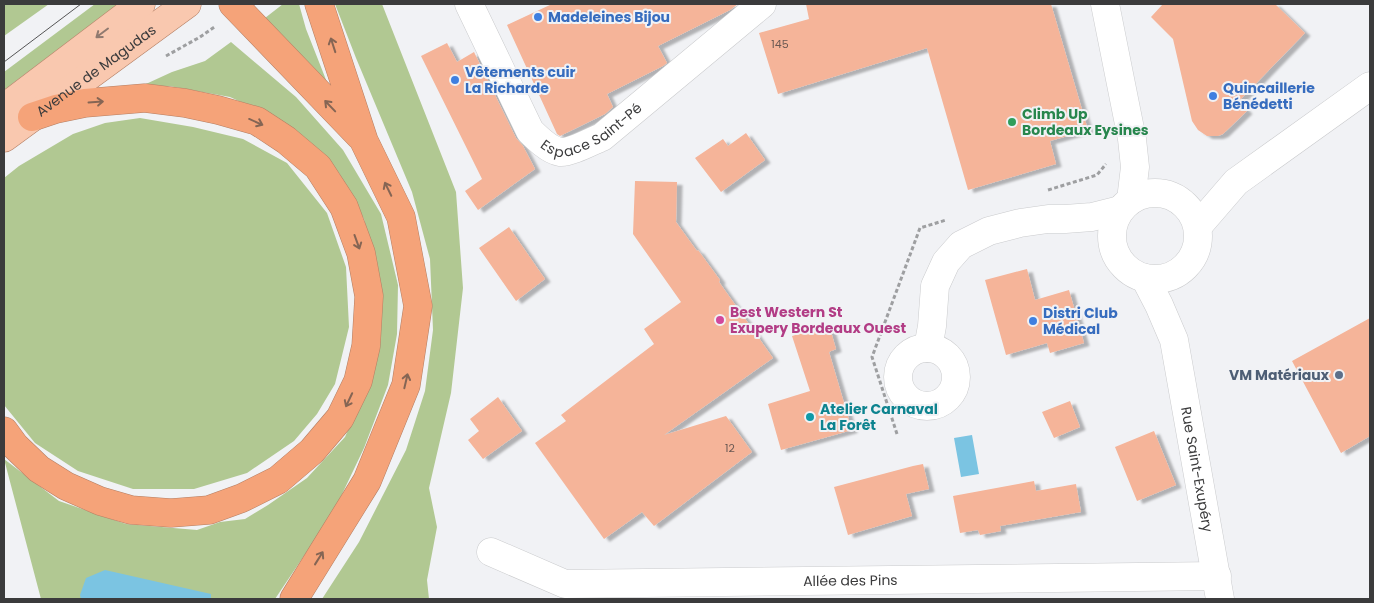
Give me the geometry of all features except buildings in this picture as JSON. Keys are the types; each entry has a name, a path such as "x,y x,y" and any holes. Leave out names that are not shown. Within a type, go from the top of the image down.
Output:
{"highway":[{"path":"294,599 367,481 406,385 418,306 401,217 364,141 319,4"},
{"path":"235,6 364,141"},
{"path":"4,431 15,446 39,469 66,486 100,501 139,511 171,513 209,510 242,498 278,480 312,451 340,418 358,381 366,346 369,296 361,253 344,207 318,167 286,140 257,122 218,110 185,103 145,98 85,103 56,108 32,117"}],"main road":[{"name":"Avenue de Magudas","path":"4,108 141,4"},
{"name":"Avenue de Magudas","path":"4,138 188,4"}],"street":[{"name":"Espace Saint-Pé","path":"469,4 530,131 542,143 560,152 581,147 602,137 762,4"},
{"path":"1105,4 1145,200"},
{"path":"928,348 932,326 935,286 946,262 961,245 989,231 1020,223 1092,216 1145,200 1209,193 1236,182 1370,86"},
{"path":"1198,226 1236,182"},
{"path":"1145,200 1185,204 1193,214 1198,226 1198,244 1190,261 1177,274 1167,278 1145,278 1130,272 1119,260 1113,246 1112,233 1114,221 1145,200"},
{"path":"1065,219 1091,229 1113,246"},
{"name":"Rue Saint-Exupéry","path":"1174,340 1177,274"},
{"name":"Rue Saint-Exupéry","path":"1145,278 1160,306 1174,340 1218,588"},
{"name":"Allée des Pins","path":"491,552 565,584 1218,588"}],"path":[{"path":"165,56 200,38 235,6"}],"green space":[{"path":"4,4 49,4 4,36"},
{"path":"95,4 118,4 4,90 4,72"},
{"path":"283,4 299,4 306,29 332,95 265,18"},
{"path":"335,4 382,4 456,192 463,288 451,393 429,488 437,527 427,580 429,599 322,599 359,542 406,450 425,391 433,330 430,259 412,192"},
{"path":"231,42 296,97 343,150 381,214 398,285 397,334 388,385 364,448 334,511 275,599 41,599 4,459 59,501 126,524 197,530 220,522 245,519 307,478 345,437 370,381 381,294 364,219 339,173 284,122 230,97 169,86 135,89 172,72 205,61"},
{"path":"140,118 193,127 243,139 287,163 327,213 346,267 349,327 335,384 317,414 294,441 247,473 194,489 133,489 78,471 35,443 4,405 4,178 19,166 73,134 105,123"}],"water":[{"path":"972,435 979,474 961,477 954,438"},
{"path":"105,570 211,594 211,599 81,599 80,595 86,578"}],"tram line":[{"path":"4,62 81,4"}],"place":[{"name":"Madeleines Bijou","path":"538,17"},
{"name":"Vêtements cuir La Richarde","path":"455,80"},
{"name":"Quincaillerie Bénédetti","path":"1213,96"},
{"name":"Climb Up Bordeaux Eysines","path":"1012,122"},
{"name":"Best Western St Exupery Bordeaux Ouest","path":"720,320"},
{"name":"Distri Club Médical","path":"1033,321"},
{"name":"VM Matériaux","path":"1339,375"},
{"name":"Atelier Carnaval La Forêt","path":"810,417"}]}
